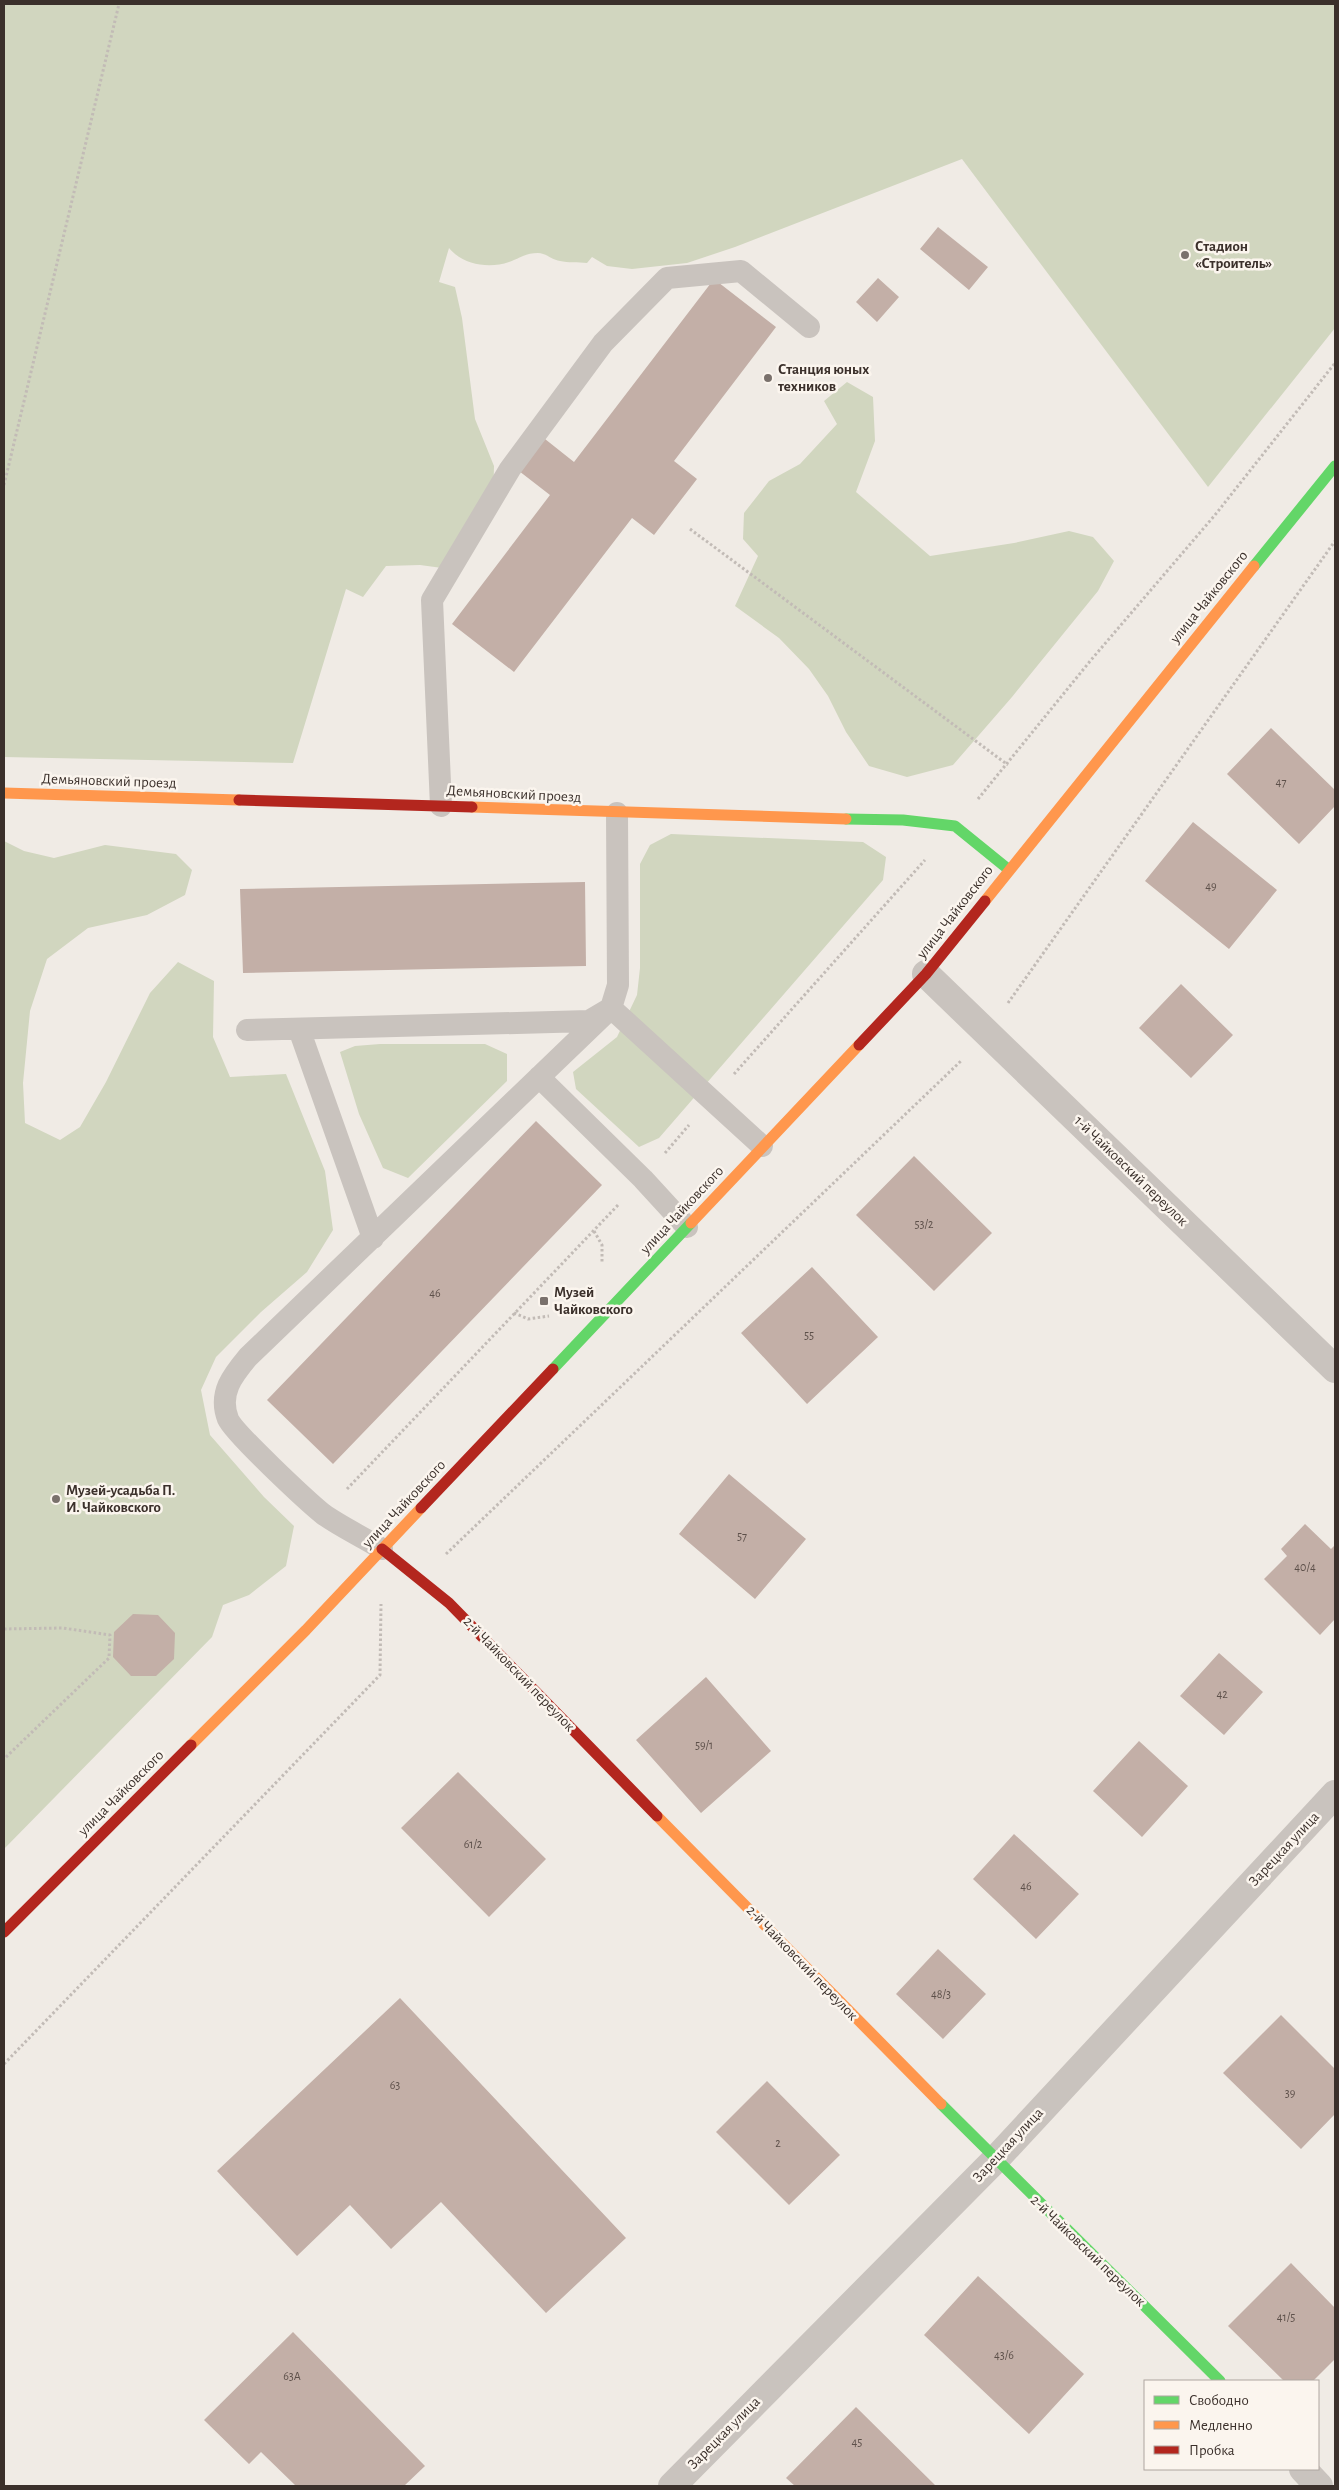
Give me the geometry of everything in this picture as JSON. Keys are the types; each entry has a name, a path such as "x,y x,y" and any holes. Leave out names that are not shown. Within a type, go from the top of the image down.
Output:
{"street":[{"name":"улица Чайковского","path":"4,1932 306,1630 926,974 1335,466"},
{"name":"Демьяновский проезд","path":"4,793 617,813 903,820 955,826 1008,870"},
{"name":"1-й Чайковский переулок","path":"926,974 1335,1369"},
{"name":"2-й Чайковский переулок","path":"382,1549 421,1578 449,1603 995,2160 1219,2380"},
{"name":"Зарецкая улица","path":"672,2486 995,2160 1335,1794"},
{"path":"1305,2470 1319,2486"}],"lane":[{"path":"441,806 432,600 510,469 603,344 667,278 741,271 809,328"},
{"path":"382,1549 323,1514 252,1447 228,1419 225,1398 231,1377 248,1357 611,1008 618,985 617,813"},
{"path":"247,1030 589,1020 611,1008"},
{"path":"611,1008 762,1146"},
{"path":"298,1029 373,1238"},
{"path":"539,1077 643,1179 687,1227"}],"path":[{"path":"4,485 119,4"},
{"path":"690,529 1008,765"},
{"path":"421,1578 966,1058 987,1032 1335,540"},
{"path":"323,1514 594,1231 602,1246 601,1267"},
{"path":"514,1313 528,1319 542,1319 556,1314"},
{"path":"4,2064 380,1675 382,1549"},
{"path":"4,1629 63,1628 110,1635 109,1658 4,1759"}],"green space":[{"path":"4,4 1335,4 1335,328 1208,487 962,159 735,247 687,263 632,269 607,266 592,257 587,263 566,262 544,254 534,253 501,264 485,265 469,262 449,248 439,282 455,287 462,318 475,419 494,466 493,504 457,570 420,565 386,566 363,597 346,589 293,763 4,757"},
{"path":"847,382 873,397 875,441 856,492 930,556 1014,543 1069,531 1093,537 1114,561 1098,591 1012,697 953,765 907,777 869,766 846,732 828,696 809,669 779,638 735,606 758,556 743,539 744,513 769,481 800,464 837,424 824,401"},
{"path":"671,834 863,842 886,857 883,880 659,1138 639,1147 576,1089 573,1072 617,1037 637,995 640,968 640,864 650,845"},
{"path":"4,841 24,851 54,858 105,845 176,854 192,870 185,895 147,915 88,928 47,959 30,1011 23,1083 25,1123 60,1140 80,1127 106,1082 150,993 178,962 214,981 213,1037 230,1077 286,1074 325,1171 333,1230 307,1272 261,1312 216,1357 201,1390 210,1435 264,1497 294,1526 286,1566 249,1595 223,1605 212,1637 4,1849"},
{"path":"380,1044 485,1044 507,1054 507,1081 408,1178 383,1168 359,1114 340,1052 355,1046"}],"building":[{"path":"938,227 988,267 969,290 920,249"},
{"path":"878,278 899,297 877,322 856,302"},
{"path":"714,279 776,327 674,461 697,479 654,535 632,518 514,672 452,624 550,495 519,471 545,439 574,462"},
{"path":"1271,728 1335,790 1335,806 1299,844 1227,774"},
{"path":"1193,822 1277,890 1229,949 1145,881"},
{"path":"585,882 586,966 243,973 240,889"},
{"path":"1181,984 1233,1035 1191,1078 1139,1028"},
{"path":"536,1121 602,1185 333,1464 267,1400"},
{"path":"914,1156 992,1233 934,1291 856,1215"},
{"path":"812,1267 878,1337 807,1404 741,1333"},
{"path":"729,1474 806,1539 755,1599 679,1534"},
{"path":"1305,1524 1331,1549 1335,1545 1335,1619 1320,1635 1264,1579 1287,1556 1281,1549"},
{"path":"133,1614 158,1615 175,1633 174,1659 156,1676 131,1676 113,1657 114,1632"},
{"path":"1219,1653 1263,1692 1224,1735 1180,1696"},
{"path":"706,1677 771,1751 701,1813 636,1740"},
{"path":"1139,1741 1188,1786 1142,1837 1093,1791"},
{"path":"458,1772 546,1859 489,1917 401,1828"},
{"path":"1014,1834 1079,1894 1036,1939 973,1879"},
{"path":"938,1949 986,1994 943,2039 896,1994"},
{"path":"400,1998 626,2238 546,2313 441,2202 391,2249 350,2205 297,2256 217,2171"},
{"path":"1281,2015 1335,2069 1335,2114 1301,2149 1223,2073"},
{"path":"767,2081 840,2155 789,2205 716,2132"},
{"path":"1291,2263 1335,2308 1335,2359 1314,2380 1283,2380 1228,2326"},
{"path":"978,2276 1084,2374 1029,2434 924,2335"},
{"path":"293,2332 425,2466 404,2486 296,2486 261,2452 249,2464 204,2420"},
{"path":"856,2407 936,2486 795,2486 786,2478"}],"traffic: fast":[{"path":"1254,566 1335,466"},
{"path":"846,819 903,820 955,826 1008,869"},
{"path":"553,1369 691,1223"},
{"path":"941,2104 1219,2380"}],"traffic: slow":[{"path":"985,901 1254,566"},
{"path":"4,793 239,800"},
{"path":"472,807 846,819"},
{"path":"691,1223 859,1045"},
{"path":"191,1745 306,1630 421,1508"},
{"path":"657,1816 941,2104"}],"traffic: jam":[{"path":"239,800 472,807"},
{"path":"859,1045 926,974 985,901"},
{"path":"421,1508 553,1369"},
{"path":"382,1549 449,1603 657,1816"},
{"path":"4,1932 191,1745"}],"place":[{"name":"Стадион «Строитель»","path":"1185,255"},
{"name":"Станция юных техников","path":"768,378"},
{"name":"Музей Чайковского","path":"544,1301"},
{"name":"Музей-усадьба П. И. Чайковского","path":"56,1499"}]}
